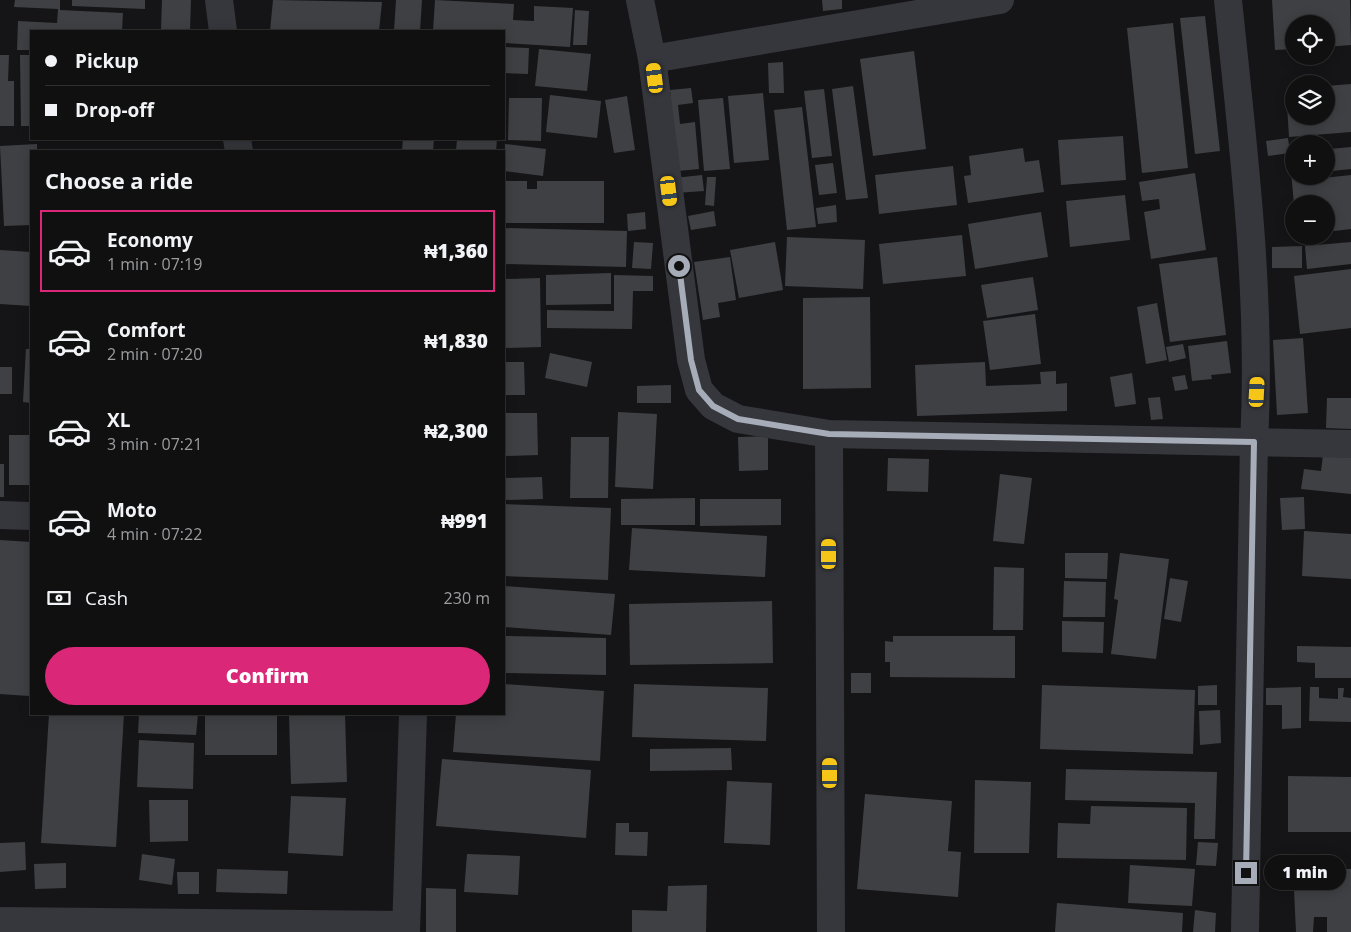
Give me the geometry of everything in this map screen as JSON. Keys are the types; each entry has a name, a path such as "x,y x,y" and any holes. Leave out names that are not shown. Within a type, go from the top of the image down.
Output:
{"street":[{"path":"219,0 223,30"},
{"path":"640,0 652,59 691,360 699,390 713,406 738,419 829,434 1351,444"},
{"path":"652,59 1000,0"},
{"path":"1228,0 1251,228 1258,376 1254,442 1245,932"},
{"path":"829,434 831,932"},
{"path":"0,515 30,516"},
{"path":"0,921 406,929 413,715"}],"building":[{"path":"15,0 60,0 60,10 123,13 122,30 30,30 30,50 17,50 18,21 57,23 58,9 14,7"},
{"path":"72,0 145,0 145,9 72,6"},
{"path":"162,0 191,0 190,30 161,29"},
{"path":"273,0 382,2 379,30 270,30"},
{"path":"396,0 422,0 420,30 394,30"},
{"path":"435,0 514,4 513,20 534,21 534,6 573,8 570,47 505,43 505,30 433,30"},
{"path":"822,0 842,0 842,9 823,11"},
{"path":"1272,0 1350,0 1351,45 1335,46 1335,15 1285,15 1285,49 1275,50"},
{"path":"575,10 589,11 587,45 573,45"},
{"path":"1205,16 1220,151 1195,154 1180,18"},
{"path":"1173,23 1188,168 1142,173 1127,28"},
{"path":"505,47 529,48 528,74 505,73"},
{"path":"539,49 591,54 587,91 535,86"},
{"path":"914,51 926,149 873,156 860,59"},
{"path":"0,55 9,55 8,81 14,81 14,126 0,126"},
{"path":"20,55 30,55 30,126 21,126"},
{"path":"783,62 784,93 769,93 768,63"},
{"path":"1351,84 1351,132 1289,135 1288,125 1335,125 1335,85"},
{"path":"853,86 868,198 846,200 832,89"},
{"path":"691,88 693,103 678,105 680,124 695,122 699,169 678,171 670,90"},
{"path":"824,89 832,156 812,158 804,91"},
{"path":"763,93 769,160 734,163 728,96"},
{"path":"550,95 601,101 597,138 546,132"},
{"path":"627,96 635,150 614,153 605,100"},
{"path":"509,98 542,98 541,141 508,140"},
{"path":"723,98 730,169 704,171 698,100"},
{"path":"802,107 816,227 787,230 774,110"},
{"path":"1123,136 1126,180 1061,185 1058,140"},
{"path":"1285,138 1285,154 1268,156 1266,141"},
{"path":"403,140 434,140 433,150 402,150"},
{"path":"457,140 497,140 496,150 456,150"},
{"path":"37,144 37,150 30,150 30,225 4,226 0,146"},
{"path":"505,144 546,149 543,176 505,171"},
{"path":"1351,147 1351,169 1335,171 1335,149"},
{"path":"1023,148 1025,162 1039,160 1044,192 968,203 964,176 971,175 969,156"},
{"path":"833,163 837,193 819,195 815,165"},
{"path":"953,166 957,205 879,214 875,175"},
{"path":"1195,173 1206,250 1151,259 1144,212 1160,209 1159,199 1142,201 1139,182"},
{"path":"702,175 704,191 676,193 674,178"},
{"path":"1351,175 1351,229 1335,231 1335,195 1293,195 1292,185 1335,185 1335,177"},
{"path":"707,177 716,177 714,206 705,205"},
{"path":"505,181 527,181 527,189 537,189 537,181 604,181 604,223 505,223"},
{"path":"1125,195 1130,240 1070,247 1066,201"},
{"path":"836,205 837,222 818,224 816,208"},
{"path":"714,211 716,226 691,230 688,216"},
{"path":"645,212 646,229 628,231 627,214"},
{"path":"1041,212 1048,257 975,269 968,224"},
{"path":"505,228 627,231 626,267 505,264"},
{"path":"962,235 966,276 883,284 879,244"},
{"path":"787,237 865,240 863,289 785,286"},
{"path":"634,242 653,243 651,269 632,268"},
{"path":"775,242 783,290 739,298 730,250"},
{"path":"1351,242 1351,264 1307,269 1305,246 1335,245 1335,243"},
{"path":"1302,246 1302,268 1272,268 1272,247"},
{"path":"0,250 30,252 30,306 0,304"},
{"path":"730,257 736,300 718,303 720,317 703,320 694,262"},
{"path":"1217,257 1226,335 1170,342 1159,264"},
{"path":"1351,269 1351,328 1300,334 1294,276"},
{"path":"611,273 611,304 546,305 546,275"},
{"path":"614,275 653,276 653,291 633,291 632,329 547,328 547,310 614,311"},
{"path":"1033,277 1038,310 987,318 981,285"},
{"path":"540,278 541,347 505,348 505,279"},
{"path":"870,297 871,388 803,389 803,298"},
{"path":"1157,303 1167,360 1146,364 1137,307"},
{"path":"1035,314 1041,364 990,370 983,321"},
{"path":"1303,338 1308,413 1277,415 1273,340"},
{"path":"1227,341 1231,373 1211,375 1212,379 1192,381 1188,346"},
{"path":"1183,344 1186,358 1169,362 1166,347"},
{"path":"26,349 30,349 30,403 23,402"},
{"path":"550,353 592,362 587,387 545,378"},
{"path":"505,362 524,362 525,395 505,395"},
{"path":"985,362 986,386 1041,384 1040,372 1056,371 1056,384 1067,383 1067,411 917,416 915,365"},
{"path":"0,367 12,367 12,394 0,394"},
{"path":"1132,373 1136,404 1115,407 1110,377"},
{"path":"1185,375 1188,389 1175,391 1172,377"},
{"path":"671,385 671,403 637,403 637,386"},
{"path":"1160,397 1163,419 1151,420 1148,398"},
{"path":"1327,398 1351,398 1351,429 1326,428"},
{"path":"618,412 657,414 653,489 615,487"},
{"path":"505,413 537,413 538,455 505,456"},
{"path":"9,435 30,435 30,485 9,485"},
{"path":"768,436 768,470 739,471 738,437"},
{"path":"571,437 609,437 608,498 570,498"},
{"path":"1323,455 1351,458 1351,494 1301,489 1304,469 1321,471"},
{"path":"888,458 929,459 928,492 887,491"},
{"path":"0,464 4,464 4,497 0,497"},
{"path":"1000,474 1032,478 1024,544 993,541"},
{"path":"542,477 543,499 505,500 505,478"},
{"path":"1304,497 1305,529 1282,530 1280,498"},
{"path":"695,498 695,525 621,525 621,499"},
{"path":"700,499 781,499 781,525 700,526"},
{"path":"505,504 611,508 608,580 505,576"},
{"path":"632,528 767,536 765,577 629,570"},
{"path":"1304,531 1351,534 1351,579 1302,576"},
{"path":"0,540 30,542 29,696 0,694"},
{"path":"1065,553 1108,553 1107,579 1065,578"},
{"path":"1120,553 1169,559 1156,659 1111,654 1118,600 1114,599"},
{"path":"994,567 1024,568 1023,630 993,630"},
{"path":"1170,578 1188,581 1181,622 1164,619"},
{"path":"1064,581 1106,582 1105,617 1063,617"},
{"path":"505,586 615,594 611,635 505,627"},
{"path":"772,601 773,663 630,665 629,604"},
{"path":"1062,621 1104,622 1103,653 1062,652"},
{"path":"505,636 606,638 606,675 505,673"},
{"path":"893,636 1015,636 1015,678 890,677 890,662 885,662 885,641 893,642"},
{"path":"1297,646 1351,647 1351,678 1315,678 1315,663 1297,662"},
{"path":"851,673 871,673 871,693 851,693"},
{"path":"505,684 604,691 600,761 453,752 456,715 505,715"},
{"path":"634,684 768,688 766,741 632,737"},
{"path":"1042,685 1195,690 1193,754 1040,749"},
{"path":"1217,685 1217,705 1198,705 1198,686"},
{"path":"1301,687 1301,728 1282,729 1282,705 1266,705 1266,688"},
{"path":"1310,687 1319,687 1319,698 1338,699 1338,688 1344,688 1343,697 1351,698 1351,722 1309,721"},
{"path":"1220,710 1221,743 1200,745 1199,711"},
{"path":"49,715 124,715 116,847 41,843"},
{"path":"139,715 198,715 196,735 138,733"},
{"path":"205,715 277,715 277,755 205,755"},
{"path":"289,715 345,715 347,782 291,784"},
{"path":"139,740 194,743 193,789 137,787"},
{"path":"731,748 732,770 650,771 650,749"},
{"path":"442,759 591,770 586,838 436,826"},
{"path":"1066,769 1217,772 1215,839 1194,839 1195,803 1065,800"},
{"path":"1288,776 1351,777 1351,832 1288,832"},
{"path":"975,780 1031,782 1029,853 974,853"},
{"path":"727,781 772,783 770,845 724,843"},
{"path":"865,794 952,801 948,851 961,852 958,897 857,889"},
{"path":"291,796 346,798 343,856 288,853"},
{"path":"149,800 188,800 188,841 150,842"},
{"path":"1091,806 1187,808 1186,860 1057,858 1058,823 1090,824"},
{"path":"616,823 629,823 629,832 648,832 647,856 615,855"},
{"path":"25,842 26,870 0,872 0,843"},
{"path":"1198,842 1218,843 1216,866 1196,865"},
{"path":"142,854 175,859 172,885 139,880"},
{"path":"467,854 520,856 518,895 464,892"},
{"path":"66,863 66,888 35,889 34,864"},
{"path":"1130,865 1195,869 1192,906 1128,903"},
{"path":"217,869 288,871 287,894 216,892"},
{"path":"1293,869 1351,869 1351,932 1327,932 1327,917 1314,917 1313,932 1296,932"},
{"path":"177,872 199,872 199,894 178,894"},
{"path":"707,885 706,932 632,932 632,910 667,911 668,886"},
{"path":"426,888 456,889 456,932 426,932"},
{"path":"1057,903 1183,913 1182,932 1055,932"},
{"path":"1195,910 1216,913 1215,932 1193,932"}],"route":[{"path":"679,266 691,360 699,390 713,406 738,419 829,434 1254,442 1246,873"}]}
